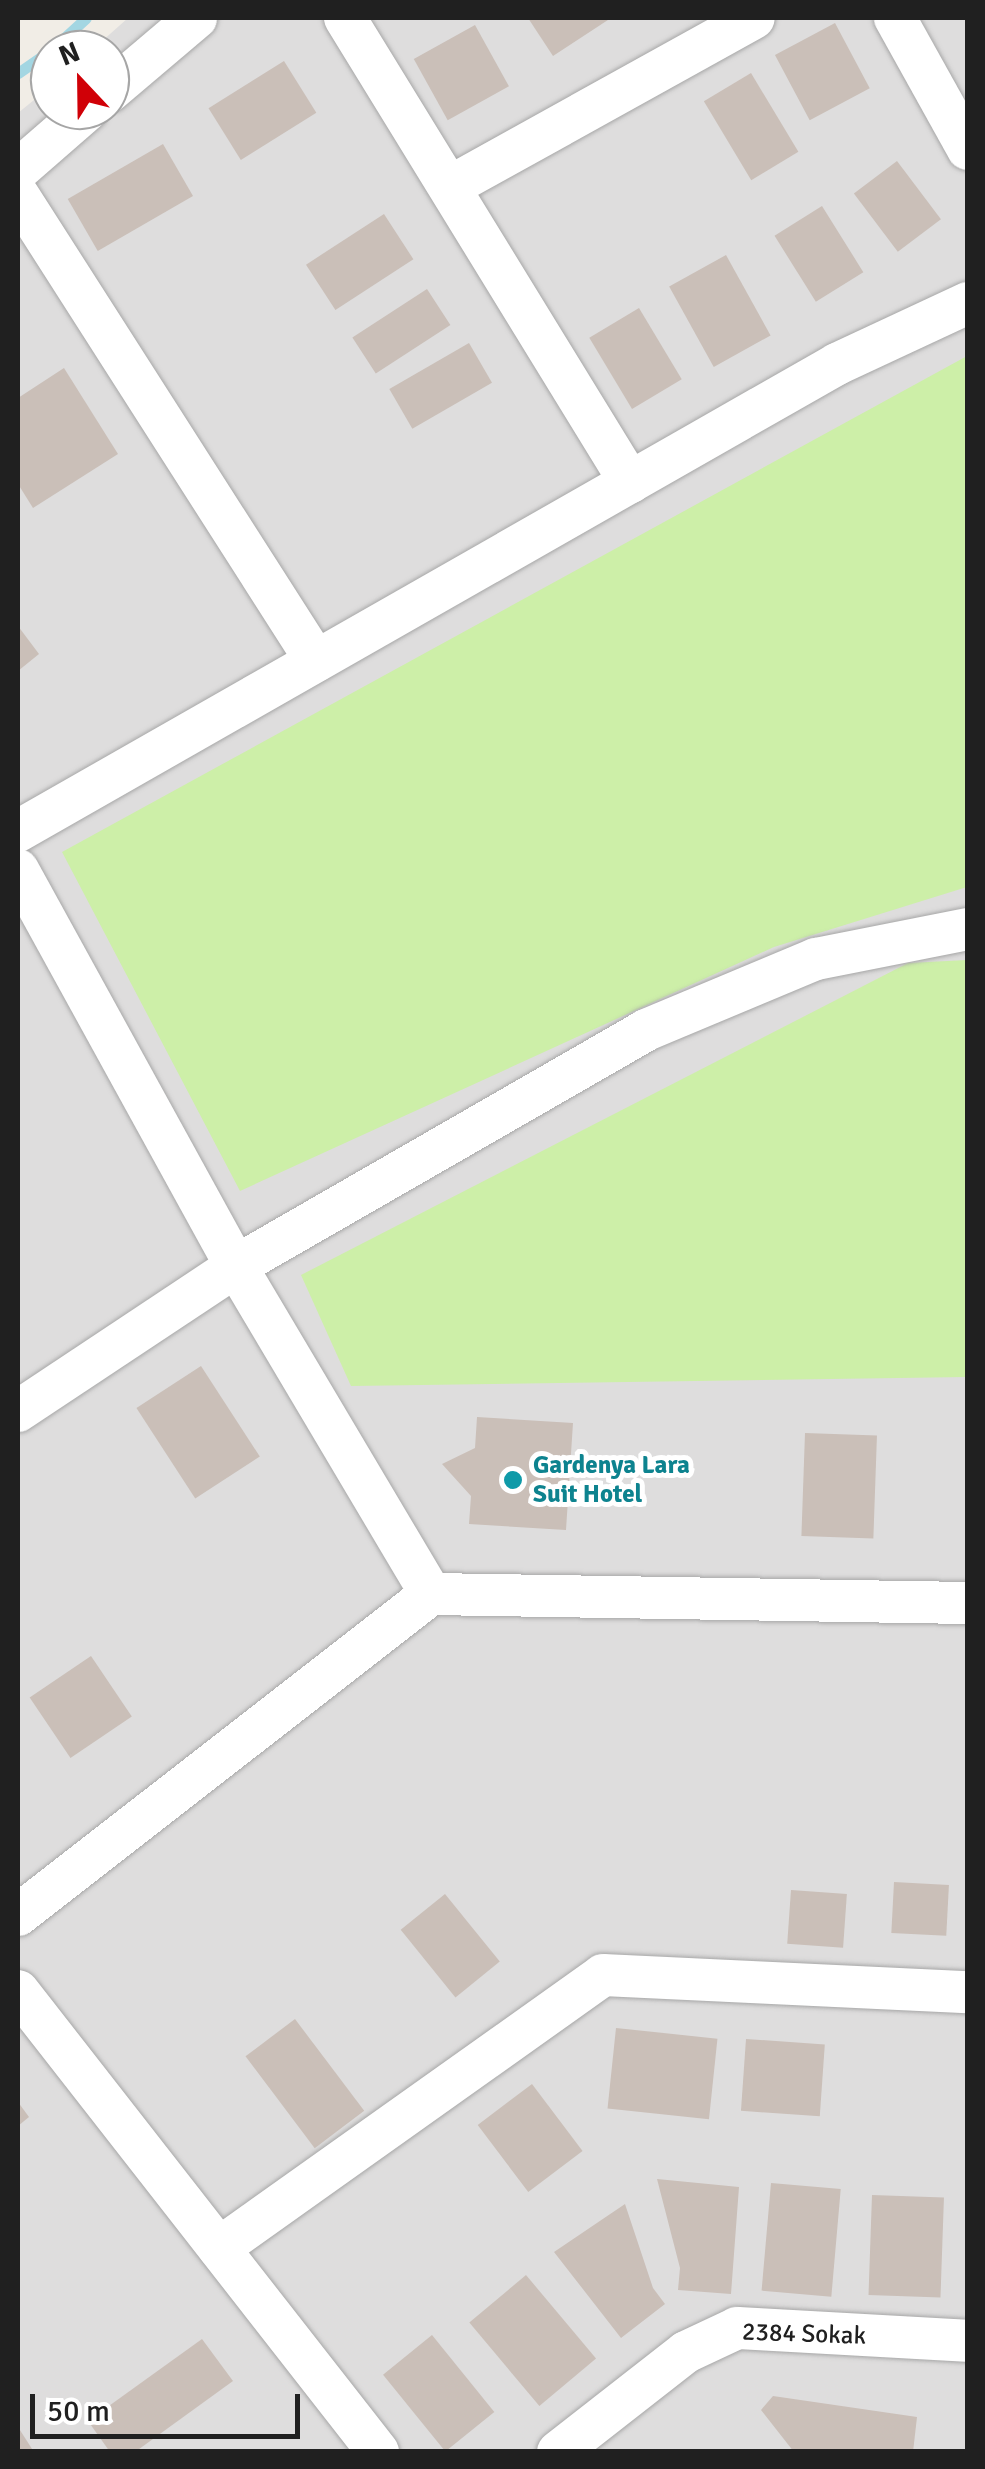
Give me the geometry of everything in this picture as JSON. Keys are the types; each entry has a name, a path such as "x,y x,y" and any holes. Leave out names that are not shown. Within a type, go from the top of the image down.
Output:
{"street":[{"path":"130,74 196,18"},
{"path":"345,18 630,482"},
{"path":"451,186 754,18"},
{"path":"895,18 968,149"},
{"path":"18,170 65,130"},
{"path":"18,195 316,661"},
{"path":"18,831 837,364 968,303"},
{"path":"18,870 236,1266 431,1594"},
{"path":"18,1410 236,1266 646,1030 816,959 968,928"},
{"path":"18,1915 431,1594 968,1603"},
{"path":"219,2248 603,1975 968,1992"},
{"path":"18,1991 378,2452"},
{"name":"2384 Sokak","path":"558,2452 686,2352 736,2328 968,2341"}],"shaded area":[{"path":"128,18 967,18 967,2451 18,2452 18,113 30,103 30,130 130,130 130,30 114,30"}],"green space":[{"path":"967,356 967,887 774,947 240,1191 62,852"},
{"path":"967,960 967,1377 351,1386 301,1275 908,963"}],"building":[{"path":"528,18 611,18 553,56"},
{"path":"835,23 870,88 810,120 775,55"},
{"path":"475,25 509,86 448,120 414,59"},
{"path":"284,61 316,113 241,160 209,108"},
{"path":"751,73 798,152 751,180 704,101"},
{"path":"163,144 193,196 98,251 68,199"},
{"path":"897,161 941,219 898,252 854,193"},
{"path":"822,206 863,272 816,302 775,236"},
{"path":"384,214 413,259 335,310 306,265"},
{"path":"726,255 771,335 714,367 669,287"},
{"path":"427,289 450,325 376,374 352,337"},
{"path":"639,308 682,379 632,409 589,338"},
{"path":"469,343 492,383 412,429 389,389"},
{"path":"64,368 118,454 33,508 18,484 18,398"},
{"path":"18,626 39,654 18,671"},
{"path":"201,1366 260,1457 195,1499 136,1408"},
{"name":"Gardenya Lara Suit Hotel","path":"477,1417 573,1423 566,1530 469,1524 471,1496 442,1464 475,1448"},
{"path":"805,1433 877,1436 873,1538 801,1536"},
{"path":"91,1656 132,1717 70,1758 30,1697"},
{"path":"894,1882 949,1885 946,1936 891,1933"},
{"path":"791,1890 847,1894 843,1948 787,1944"},
{"path":"445,1894 500,1962 455,1997 401,1930"},
{"path":"295,2019 364,2111 315,2148 245,2056"},
{"path":"616,2028 717,2039 709,2119 608,2109"},
{"path":"746,2039 825,2045 820,2116 741,2111"},
{"path":"532,2084 583,2151 528,2192 478,2125"},
{"path":"18,2102 29,2117 18,2126"},
{"path":"657,2179 739,2187 731,2294 678,2290 680,2268"},
{"path":"771,2183 841,2189 831,2297 762,2291"},
{"path":"872,2195 944,2198 940,2297 869,2295"},
{"path":"625,2204 653,2288 665,2304 621,2338 554,2252"},
{"path":"526,2275 596,2358 539,2406 469,2323"},
{"path":"432,2335 494,2412 445,2452 383,2375"},
{"path":"202,2339 233,2381 135,2452 110,2452 88,2421"},
{"path":"773,2396 917,2417 913,2452 794,2452 761,2410"},
{"path":"18,2427 34,2452 18,2452"}],"waterway":[{"path":"73,30 86,18"},
{"path":"18,73 30,65"}],"place":[{"name":"Gardenya Lara Suit Hotel","path":"513,1480"}]}
